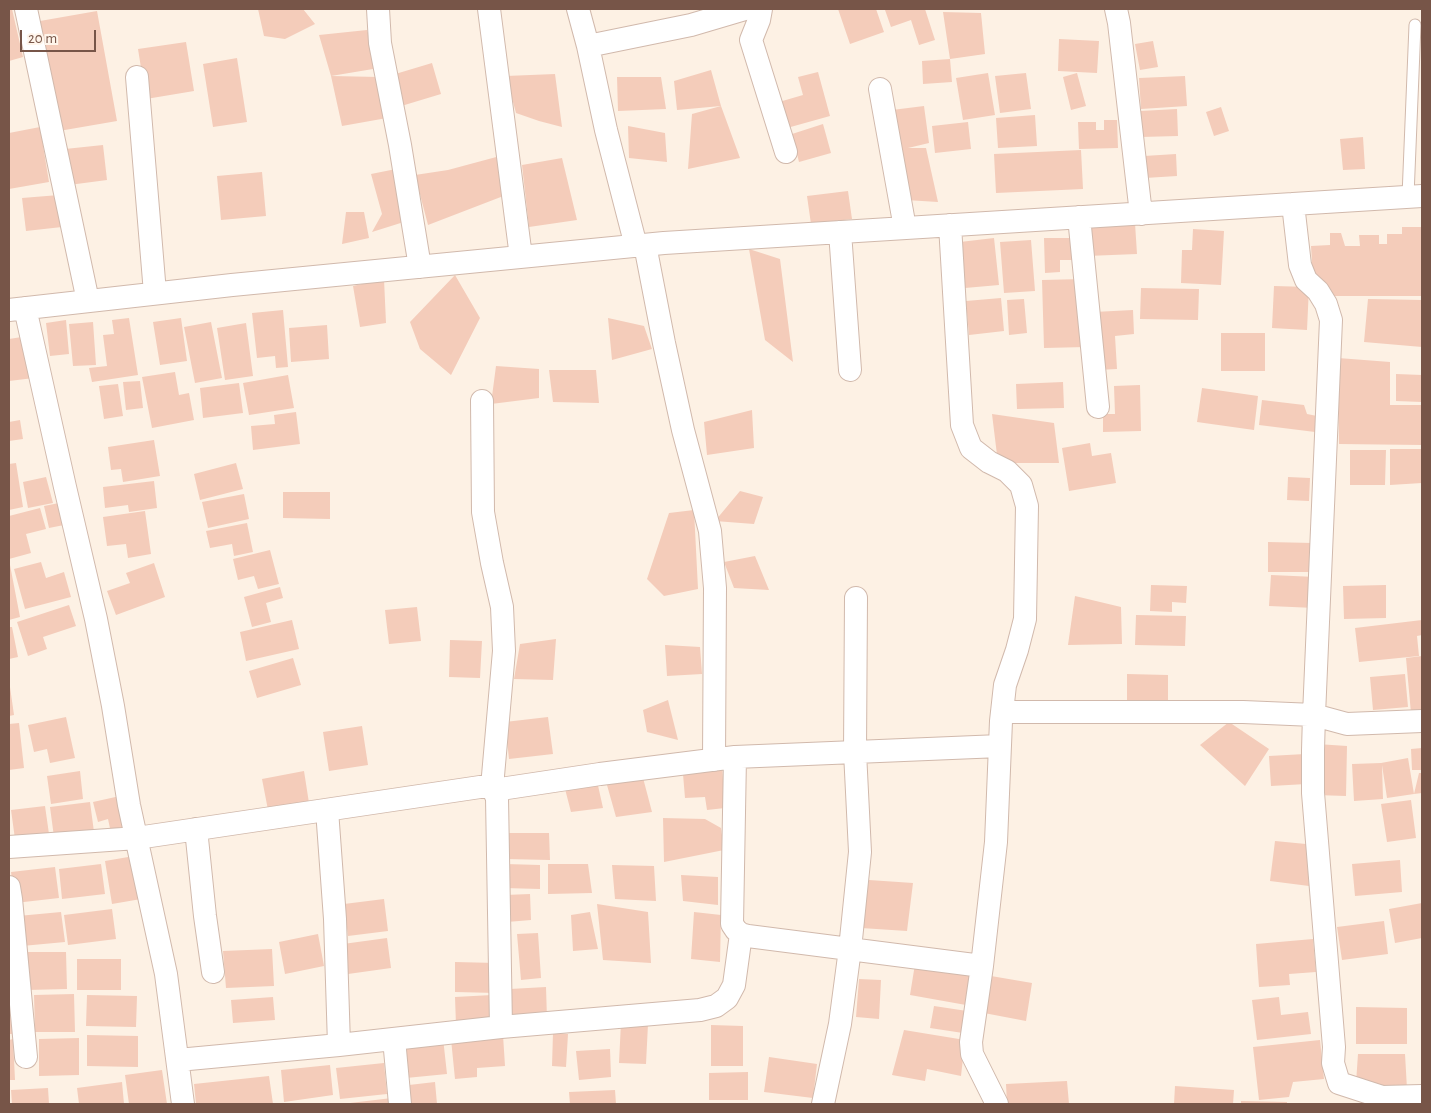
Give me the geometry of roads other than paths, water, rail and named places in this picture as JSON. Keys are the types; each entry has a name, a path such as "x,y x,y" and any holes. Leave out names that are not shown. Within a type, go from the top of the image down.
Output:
{"street":[{"path":"26,9 88,301"},
{"path":"378,9 380,42 400,145 420,267"},
{"path":"489,9 521,257"},
{"path":"578,9 606,130 640,245 681,420 710,531 725,758 732,924 741,934 982,966"},
{"path":"588,46 691,25 745,9"},
{"path":"761,9 751,40 786,152"},
{"path":"1116,9 1141,214"},
{"path":"137,77 156,293"},
{"path":"880,89 905,228"},
{"path":"183,1104 166,974 129,805 113,706 96,619 65,488 17,309 156,293 640,245 1415,196"},
{"path":"1293,204 1300,265 1306,280 1318,291 1326,304 1332,320 1314,715 1313,793 1334,1063 1339,1083 1382,1097 1422,1096"},
{"path":"1079,217 1098,407"},
{"path":"950,225 962,425 971,448 989,462 1007,471 1021,485 1027,506 1025,619 1005,686 1000,746 996,842 971,1042 972,1054 996,1104"},
{"path":"840,232 850,370"},
{"path":"482,401 483,512 502,607 504,651 493,789"},
{"path":"823,1104 840,1024 860,852 855,752 856,598"},
{"path":"1002,712 1243,712 1314,715 1348,724 1422,721"},
{"path":"493,789 725,758 1000,746"},
{"path":"9,847 137,838 488,786 493,789 498,798 500,1027"},
{"path":"326,810 335,919 339,1045"},
{"path":"196,829 213,972"},
{"path":"9,888 26,1057"},
{"path":"178,1060 500,1027 700,1010 716,1006 728,998 734,985 741,934"},
{"path":"394,1039 400,1104"}],"lane":[{"path":"1415,25 1415,196"}]}
